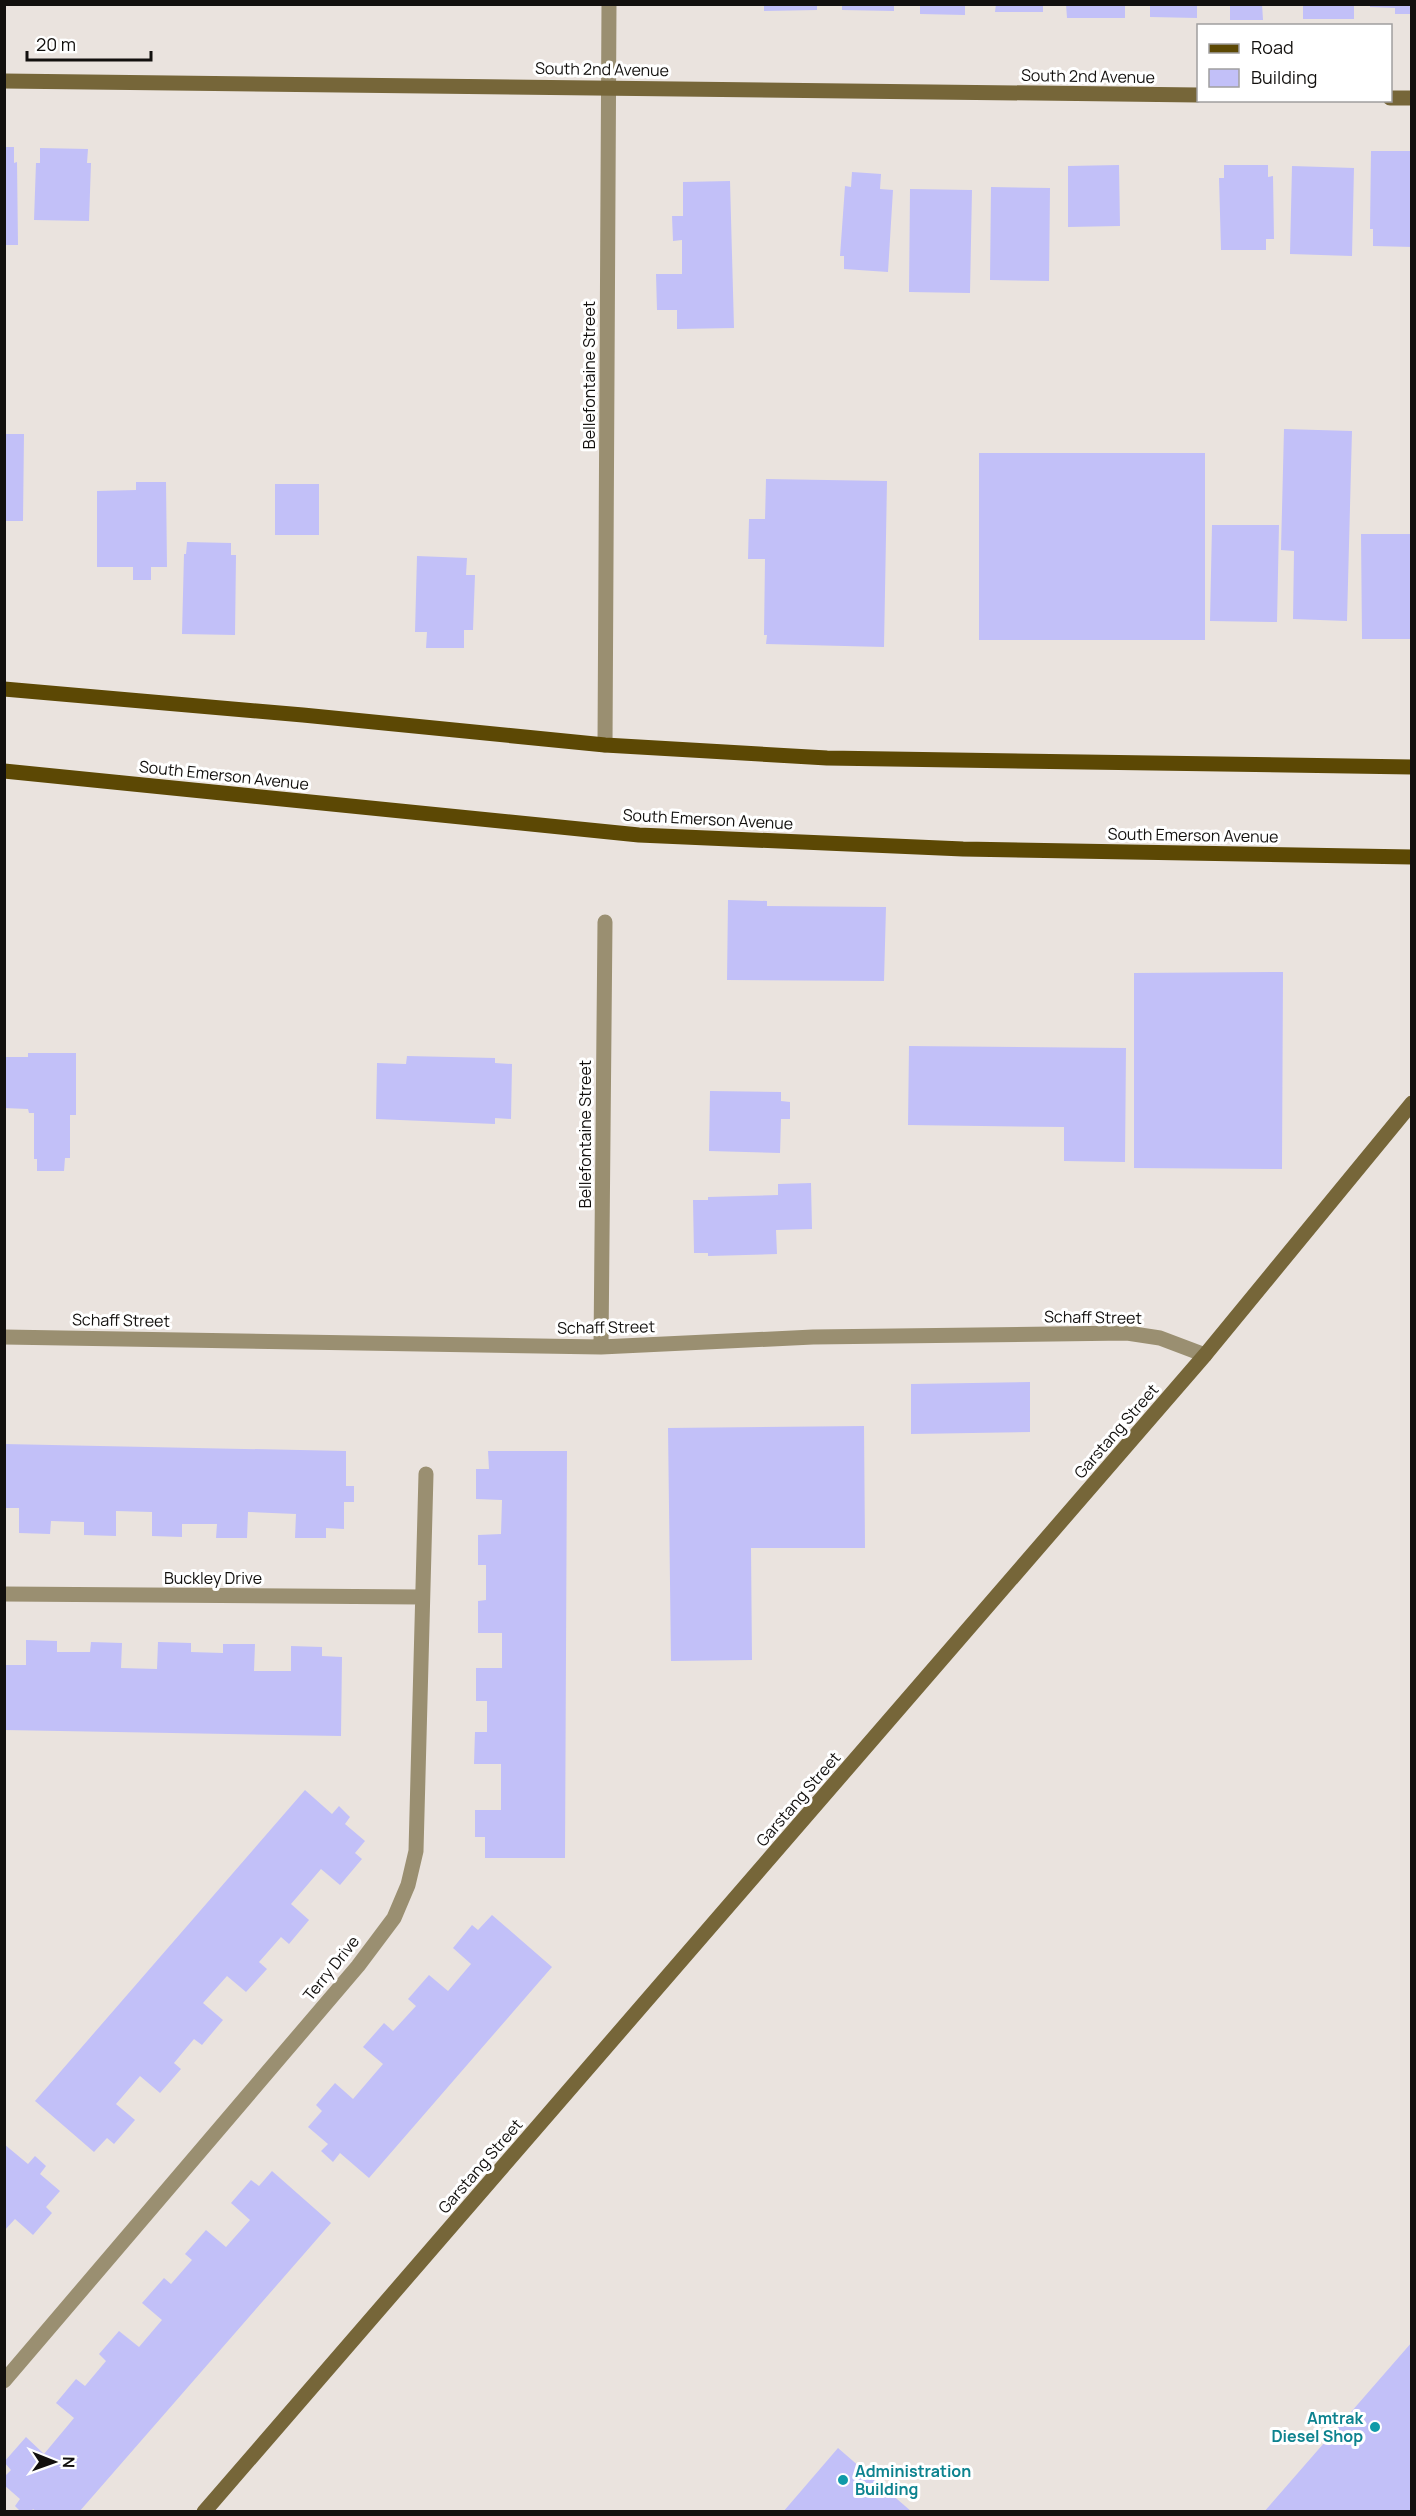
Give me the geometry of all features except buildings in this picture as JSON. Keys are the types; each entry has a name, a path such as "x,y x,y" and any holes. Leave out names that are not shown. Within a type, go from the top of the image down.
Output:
{"main road":[{"path":"4,689 303,715 605,745 827,758 1412,767"},
{"name":"South Emerson Avenue","path":"4,771 639,835 963,849 1412,857"}],"street":[{"name":"Bellefontaine Street","path":"605,745 609,4"},
{"name":"South 2nd Avenue","path":"4,81 1197,95"},
{"path":"1392,98 1412,98"},
{"name":"Bellefontaine Street","path":"601,1347 605,921"},
{"name":"Garstang Street","path":"204,2511 1205,1355 1412,1103"},
{"name":"Schaff Street","path":"4,1337 601,1347 813,1337 1126,1333 1160,1338 1205,1355"},
{"name":"Terry Drive","path":"4,2380 358,1966 394,1918 408,1885 416,1851 426,1474"},
{"name":"Buckley Drive","path":"4,1594 421,1597"}],"place":[{"name":"Amtrak Diesel Shop","path":"1375,2427"},
{"name":"Administration Building","path":"843,2480"}]}
